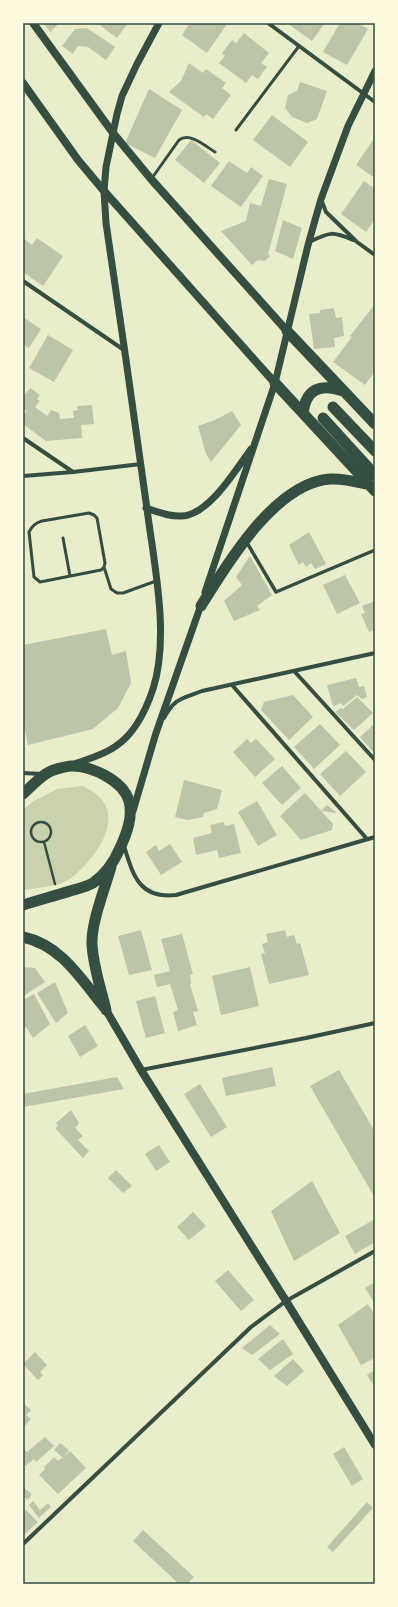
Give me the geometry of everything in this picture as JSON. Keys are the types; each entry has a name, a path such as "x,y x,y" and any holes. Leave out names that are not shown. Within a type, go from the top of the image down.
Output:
{"highway":[{"path":"287,331 375,424"},
{"path":"275,383 373,483"},
{"path":"303,413 306,398 315,390 328,387 344,391"},
{"path":"333,407 375,451"},
{"path":"323,418 373,483"},
{"path":"200,606 245,540 278,504 294,492 306,486 329,479 373,483"},
{"path":"23,794 46,774 70,766 86,768 110,779 118,786 129,800 129,824 123,842 112,864 95,925 92,943 94,960 106,1010"},
{"path":"23,905 92,884 102,876 112,864"},
{"path":"23,937 38,942 62,957 106,1010"}],"main road":[{"path":"33,23 113,133 151,179 287,331"},
{"path":"23,83 78,160 104,191 275,383"},
{"path":"106,1010 140,1070 286,1300 375,1444"}],"street":[{"path":"70,766 114,747 124,740 132,730 146,705 156,675 159,660 159,610 156,581 141,464 106,223 104,191 106,167 119,108 136,64 159,23"},
{"path":"268,23 375,102"},
{"path":"129,824 156,733 275,383 321,198 346,133 375,70"},
{"path":"321,198 326,212 357,242 375,255"},
{"path":"309,242 325,235 337,233 357,242"},
{"path":"23,281 125,350"},
{"path":"23,438 73,472"},
{"path":"146,508 171,516 183,516 196,512 204,506 225,484 256,441"},
{"path":"23,476 141,464"},
{"path":"245,540 276,592 375,550"},
{"path":"156,733 171,705 178,700 202,692 375,653"},
{"path":"295,672 375,760"},
{"path":"232,685 367,839"},
{"path":"23,773 46,774"},
{"path":"123,842 132,873 142,886 162,895 176,895 375,837"},
{"path":"140,1070 375,1023"},
{"path":"24,1542 251,1327 286,1300 375,1251"}],"lane":[{"path":"236,130 300,46"},
{"path":"151,179 179,140 183,137 189,136 215,152"},
{"path":"104,567 101,570 40,582 34,577 29,532 36,523 89,513 97,518 105,563 104,567 111,589 117,593 123,593 156,581"},
{"path":"63,538 70,576"}],"path":[{"path":"44,823 51,830 50,837 44,842 36,841 31,836 30,830 34,824 44,823"},
{"path":"44,842 58,894"}],"green space":[{"path":"82,786 95,793 103,802 108,811 106,832 101,843 86,864 69,880 53,886 23,890 23,810 32,802 57,789"}],"building":[{"path":"44,23 59,23 50,32"},
{"path":"97,23 128,23 117,38"},
{"path":"190,23 227,24 207,53 182,35"},
{"path":"287,23 325,23 312,41"},
{"path":"340,23 357,23 368,29 347,65 323,52"},
{"path":"87,28 115,47 106,60 88,47 78,46 73,54 62,46 75,29"},
{"path":"244,33 269,53 261,63 267,67 258,79 252,75 246,83 219,63 225,56 222,53 232,40 236,43"},
{"path":"189,63 203,73 206,69 226,83 222,88 231,95 213,119 206,114 204,117 169,92 181,81"},
{"path":"300,82 327,91 317,119 307,123 292,117 285,108 288,95 297,91"},
{"path":"149,89 182,110 155,158 125,143"},
{"path":"272,115 308,142 290,167 253,140"},
{"path":"375,137 375,178 356,165"},
{"path":"191,140 220,163 204,183 175,160"},
{"path":"229,161 247,173 251,167 263,176 241,207 211,186"},
{"path":"269,179 287,184 268,254 270,256 265,261 258,260 252,265 221,231 246,221 250,203 261,206"},
{"path":"364,181 375,189 375,219 366,232 341,214"},
{"path":"283,220 302,228 293,259 275,251"},
{"path":"23,238 32,245 37,238 63,256 43,286 23,272"},
{"path":"375,304 375,371 365,385 333,362 352,337 350,336"},
{"path":"334,308 336,318 342,317 344,336 334,338 335,347 314,349 309,314 320,313 320,310"},
{"path":"23,317 41,329 29,348 23,344"},
{"path":"48,335 73,350 54,382 29,368"},
{"path":"30,388 40,395 37,399 40,401 35,407 47,416 51,410 59,413 60,419 74,418 73,411 78,410 77,406 92,405 94,424 81,425 82,438 46,441 23,424 23,417 27,411 23,408 23,397"},
{"path":"232,411 241,425 211,462 206,454 198,426 215,420"},
{"path":"309,532 326,564 315,569 311,563 306,567 303,562 299,565 289,545"},
{"path":"250,556 272,595 257,606 260,610 234,621 224,601 242,585 236,577"},
{"path":"345,575 360,603 337,614 323,585"},
{"path":"375,601 375,630 369,632 361,614 365,613 362,606"},
{"path":"106,629 112,655 126,651 131,683 118,708 93,729 28,745 23,719 23,645"},
{"path":"356,678 359,687 364,686 367,697 362,699 357,695 343,706 341,703 333,706 327,685"},
{"path":"293,695 313,717 289,740 261,710 264,702"},
{"path":"357,697 373,713 354,730 335,712 341,708 343,709"},
{"path":"375,723 375,754 360,737"},
{"path":"320,724 340,745 314,769 294,747"},
{"path":"247,739 251,743 256,739 275,759 255,777 233,752"},
{"path":"346,751 366,772 340,796 320,774"},
{"path":"282,766 301,788 282,805 262,783"},
{"path":"184,780 222,790 217,809 204,813 203,817 187,820 175,817"},
{"path":"305,793 333,824 332,830 301,840 280,816"},
{"path":"257,801 277,835 258,846 238,812"},
{"path":"327,805 337,813 321,811"},
{"path":"224,822 225,826 234,824 241,853 219,858 217,850 196,855 193,838 212,833 210,825"},
{"path":"170,844 182,862 161,875 146,852 156,845 159,851"},
{"path":"141,930 152,970 129,975 118,936"},
{"path":"285,930 287,937 294,935 297,944 300,943 309,975 269,984 261,954 265,953 262,944 268,942 266,934"},
{"path":"182,934 193,974 190,975 190,984 198,1011 193,1012 197,1025 178,1031 173,1012 178,1010 170,984 157,987 154,975 170,971 161,939"},
{"path":"23,967 35,968 45,982 25,995 23,990"},
{"path":"250,967 259,1006 221,1015 212,976"},
{"path":"55,982 68,1013 56,1023 37,993"},
{"path":"34,994 50,1024 33,1038 26,1027 23,1028 23,1000"},
{"path":"155,996 165,1033 146,1038 136,1001"},
{"path":"85,1025 98,1046 80,1057 68,1036"},
{"path":"272,1067 276,1086 226,1096 222,1078"},
{"path":"339,1070 375,1132 375,1198 310,1086"},
{"path":"117,1077 124,1089 23,1107 23,1094"},
{"path":"200,1084 227,1127 211,1137 184,1094"},
{"path":"71,1110 79,1123 75,1128 83,1136 78,1140 89,1151 83,1158 55,1128 58,1126 56,1123"},
{"path":"159,1145 170,1162 156,1171 145,1154"},
{"path":"116,1170 132,1186 123,1193 108,1178"},
{"path":"312,1181 340,1233 294,1261 271,1211"},
{"path":"193,1212 206,1226 189,1240 177,1227"},
{"path":"375,1219 375,1242 355,1254 345,1236"},
{"path":"228,1270 254,1300 241,1311 215,1281"},
{"path":"375,1282 375,1304 365,1288"},
{"path":"368,1304 375,1316 375,1358 361,1365 338,1325"},
{"path":"270,1325 280,1334 252,1355 242,1348"},
{"path":"283,1339 293,1354 270,1370 258,1359"},
{"path":"35,1352 47,1365 40,1372 43,1375 38,1380 23,1364"},
{"path":"293,1359 304,1371 287,1386 274,1376"},
{"path":"375,1370 375,1387 367,1375"},
{"path":"23,1403 31,1410 26,1415 31,1419 23,1428"},
{"path":"45,1437 54,1446 36,1462 34,1459 23,1468 23,1452 25,1450 27,1452"},
{"path":"60,1443 69,1450 63,1458 54,1450"},
{"path":"344,1447 363,1479 352,1486 333,1454"},
{"path":"70,1451 86,1468 58,1494 39,1475 45,1469 44,1467 54,1457 58,1461"},
{"path":"23,1487 32,1494 28,1500 23,1496"},
{"path":"33,1501 40,1510 48,1503 51,1507 39,1518 29,1505"},
{"path":"367,1502 373,1508 333,1552 327,1547"},
{"path":"26,1510 38,1522 25,1534 23,1532 23,1512"},
{"path":"143,1530 194,1577 187,1584 179,1584 133,1541"}]}
